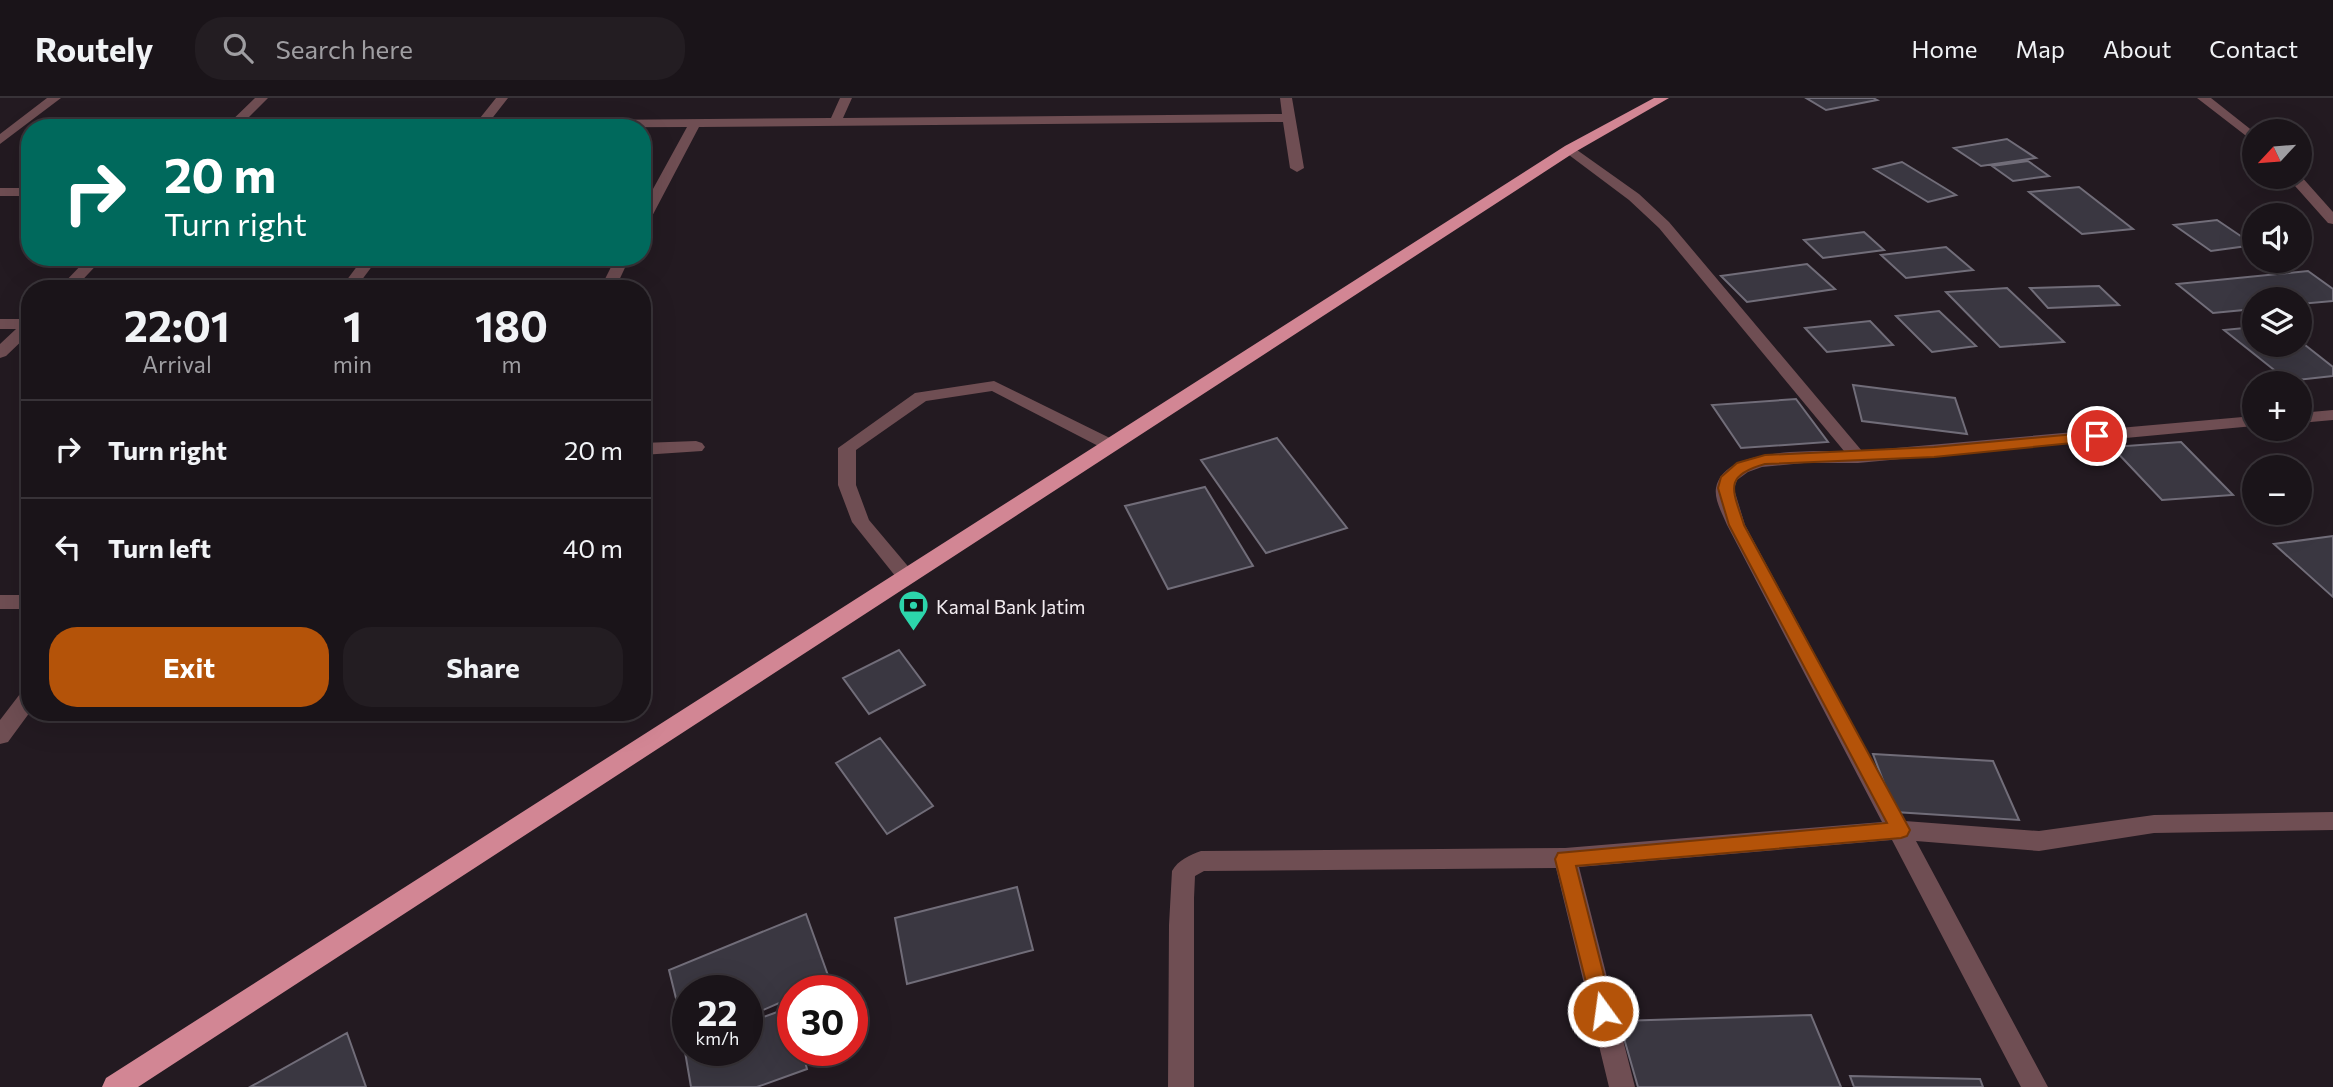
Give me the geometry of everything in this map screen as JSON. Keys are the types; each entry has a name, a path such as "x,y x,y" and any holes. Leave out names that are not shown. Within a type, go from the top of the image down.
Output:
{"highway":[{"path":"115,1087 1570,149 1663,98"}],"street":[{"path":"28,119 55,98"},
{"path":"240,119 262,98"},
{"path":"486,119 502,98"},
{"path":"835,123 846,98"},
{"path":"1286,98 1297,168"},
{"path":"2203,98 2242,129"},
{"path":"651,125 1289,118"},
{"path":"0,141 21,125"},
{"path":"651,205 694,125"},
{"path":"1570,149 1634,197 1664,225 1858,457"},
{"path":"2305,189 2333,220"},
{"path":"0,192 21,192"},
{"path":"74,280 88,266"},
{"path":"354,280 365,266"},
{"path":"0,324 21,324"},
{"path":"0,354 21,333"},
{"path":"907,577 860,522 847,485 848,448 921,397 994,386 1112,446"},
{"path":"2312,417 2333,415"},
{"path":"2035,1087 1737,525 1725,488 1728,477 1742,466 1765,460 1858,457 2242,422"},
{"path":"651,449 696,447"},
{"path":"0,602 21,602"},
{"path":"0,736 21,708"},
{"path":"1181,1087 1183,1037 1180,914 1184,871 1201,861 1564,859 1901,830 2039,841 2154,824 2333,821"},
{"path":"1564,859 1622,1087"}],"building":[{"path":"1806,98 1873,98 1877,100 1826,110"},
{"path":"2007,139 2036,158 1981,166 1954,148"},
{"path":"2028,161 2049,176 2013,181 1992,166"},
{"path":"1902,162 1956,195 1928,202 1874,169"},
{"path":"2079,187 2133,229 2082,234 2029,192"},
{"path":"2217,220 2242,237 2242,247 2211,251 2174,225"},
{"path":"1864,232 1884,250 1823,258 1804,240"},
{"path":"1946,247 1973,270 1906,278 1881,255"},
{"path":"1807,264 1835,289 1747,302 1721,276"},
{"path":"2311,273 2333,289 2333,301 2312,303 2312,287 2242,287 2242,310 2213,313 2177,284"},
{"path":"2099,286 2119,305 2048,308 2030,288"},
{"path":"2007,288 2064,342 2000,347 1946,292"},
{"path":"1939,311 1976,346 1932,352 1896,316"},
{"path":"1870,321 1893,345 1827,352 1805,328"},
{"path":"2242,328 2242,344 2224,330"},
{"path":"2312,350 2333,367 2333,376 2312,378 2312,371 2275,371 2258,357 2312,357"},
{"path":"1853,385 1955,398 1967,434 1862,421"},
{"path":"1796,399 1828,442 1741,448 1712,405"},
{"path":"1277,438 1347,528 1266,553 1201,460"},
{"path":"2181,442 2233,495 2162,500 2112,447"},
{"path":"1205,487 1253,566 1168,589 1125,506"},
{"path":"2333,536 2333,597 2274,544"},
{"path":"899,650 925,685 869,714 843,678"},
{"path":"880,738 933,806 887,834 836,763"},
{"path":"1873,754 1993,761 2019,820 1895,812"},
{"path":"1017,887 1033,950 907,984 895,918"},
{"path":"806,914 828,975 777,975 777,1004 763,1010 763,975 672,975 672,982 669,970"},
{"path":"777,1012 777,1066 806,1066 807,1069 757,1087 691,1087 687,1066 763,1066 763,1017"},
{"path":"1811,1015 1841,1087 1638,1087 1619,1021"},
{"path":"347,1033 366,1087 250,1087"},
{"path":"1850,1076 1980,1079 1983,1087 1854,1087"}],"place":[{"name":"Kamal Bank Jatim","path":"913,633"}],"route":[{"path":"1603,1011 1564,859 1901,830 1737,525 1725,488 1728,477 1742,466 1765,460 1934,452 2097,436"}]}
